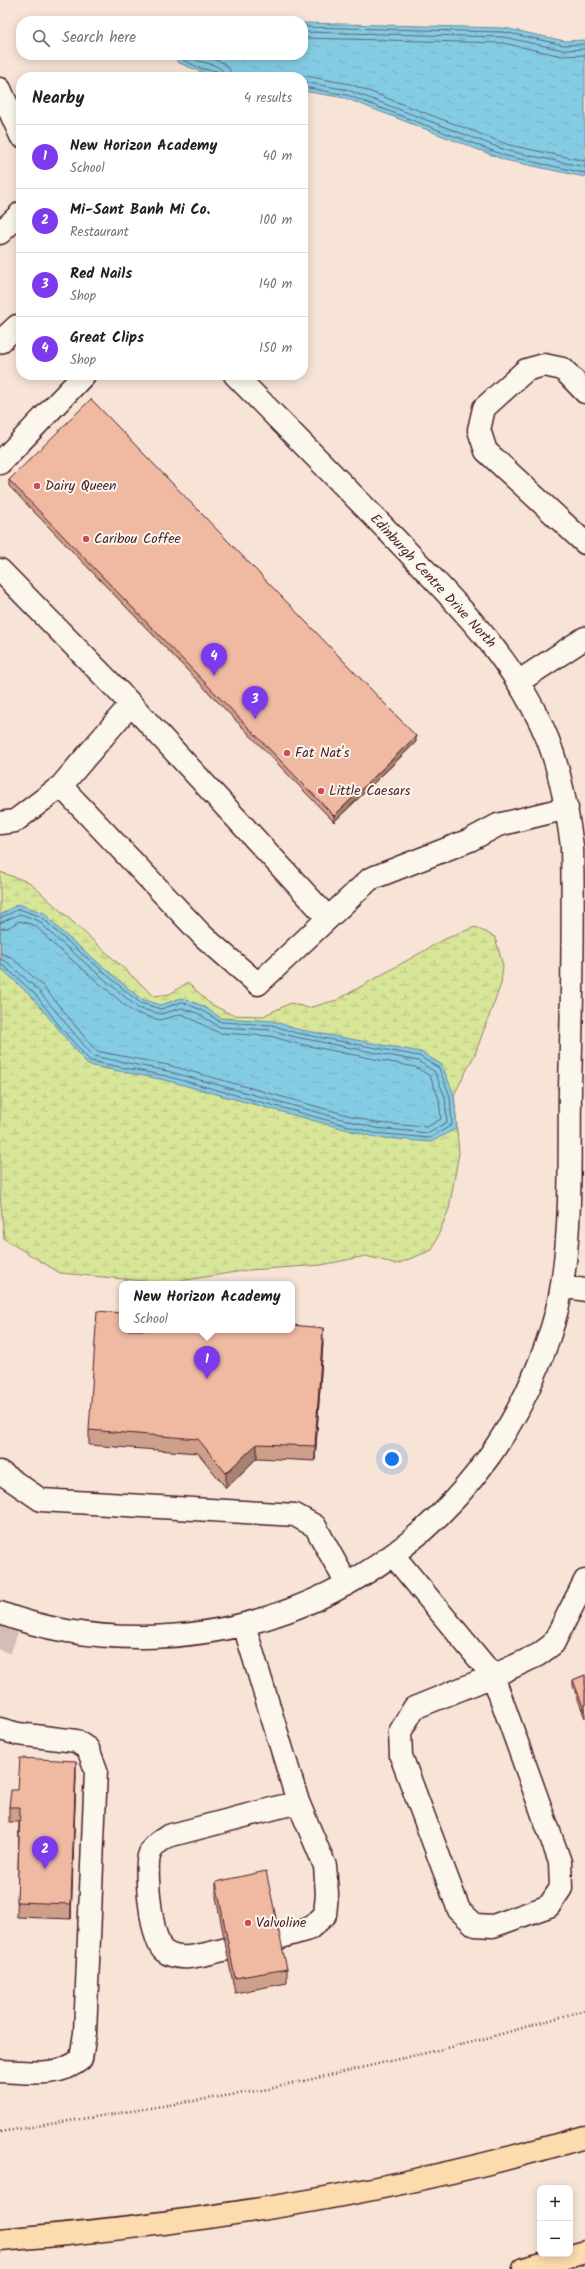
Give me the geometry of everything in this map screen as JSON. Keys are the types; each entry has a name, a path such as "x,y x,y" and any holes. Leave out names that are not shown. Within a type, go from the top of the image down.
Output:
{"highway":[{"path":"0,2240 202,2219 285,2205 460,2172 585,2137"},
{"path":"524,2269 585,2252"}],"street":[{"path":"0,89 16,125"},
{"path":"0,233 16,218"},
{"path":"0,342 16,327"},
{"path":"585,392 563,369 544,365 526,370 484,408 479,430 486,451 585,543"},
{"path":"0,463 79,380"},
{"name":"Edinburgh Centre Drive North","path":"0,1613 37,1625 67,1631 154,1638 203,1633 244,1625 312,1602 347,1584 393,1555 423,1532 456,1501 482,1468 512,1423 545,1349 562,1286 568,1212 578,989 579,884 567,808 559,775 547,740 518,682 498,652 474,622 240,380"},
{"path":"0,570 131,704 328,918"},
{"path":"518,682 585,638"},
{"path":"0,823 15,821 61,786 131,704"},
{"path":"61,786 203,936 258,984 370,879 470,840 498,825 567,808"},
{"path":"562,1286 585,1290"},
{"path":"0,1472 41,1500 295,1515 315,1526 347,1584"},
{"path":"393,1555 494,1676 560,1862 561,1888 549,1906 493,1926 475,1925 459,1910 401,1756 400,1732 414,1708 494,1676 538,1655 553,1644 585,1581"},
{"path":"244,1625 298,1802 324,1866 327,1894 324,1915 309,1929 278,1938"},
{"path":"0,1728 18,1734 76,1741 88,1748 96,1770 85,2033 81,2059 72,2067 44,2073 0,2071"},
{"path":"227,1949 198,1956 174,1956 164,1951 156,1941 152,1926 148,1867 150,1856 156,1844 168,1836 298,1802"}],"path":[{"path":"0,2132 269,2089 473,2042 585,2010"}],"green space":[{"path":"0,872 29,882 154,996 170,994 188,982 209,1003 232,1015 263,1016 291,1003 308,1008 337,1000 445,939 475,927 495,937 503,966 501,984 475,1054 454,1095 459,1153 449,1209 432,1250 397,1264 366,1256 322,1265 249,1270 180,1281 146,1281 60,1273 4,1239 0,1194"}],"water":[{"path":"308,23 504,28 565,41 585,40 585,177 505,160 345,98 308,92 308,72 201,72 177,62 177,60 308,60"},
{"path":"18,904 44,913 62,932 141,999 161,1005 181,998 201,1005 221,1018 273,1021 296,1029 421,1052 442,1065 454,1095 457,1128 431,1142 374,1137 165,1080 88,1065 32,997 1,968 0,915"}],"building":[{"path":"91,399 416,736 334,816 9,480"},
{"path":"97,1311 119,1313 119,1333 295,1333 295,1325 323,1328 315,1446 257,1444 226,1473 198,1439 89,1430"},
{"path":"585,1675 585,1712 573,1680"},
{"path":"20,1758 76,1761 71,1904 17,1902 20,1807 9,1807 11,1790 18,1790"},
{"name":"Valvoline","path":"266,1871 287,1969 235,1978 216,1882"}],"tunnel":[{"path":"0,1650 12,1618"}],"place":[{"name":"Dairy Queen","path":"37,486"},
{"name":"Caribou Coffee","path":"86,539"},
{"name":"Great Clips","path":"214,676"},
{"name":"Red Nails","path":"255,719"},
{"name":"Fat Nat's","path":"287,753"},
{"name":"Little Caesars","path":"321,791"},
{"name":"New Horizon Academy","path":"207,1379"},
{"name":"Mi-Sant Banh Mi Co.","path":"45,1869"},
{"name":"Valvoline","path":"248,1923"}]}
